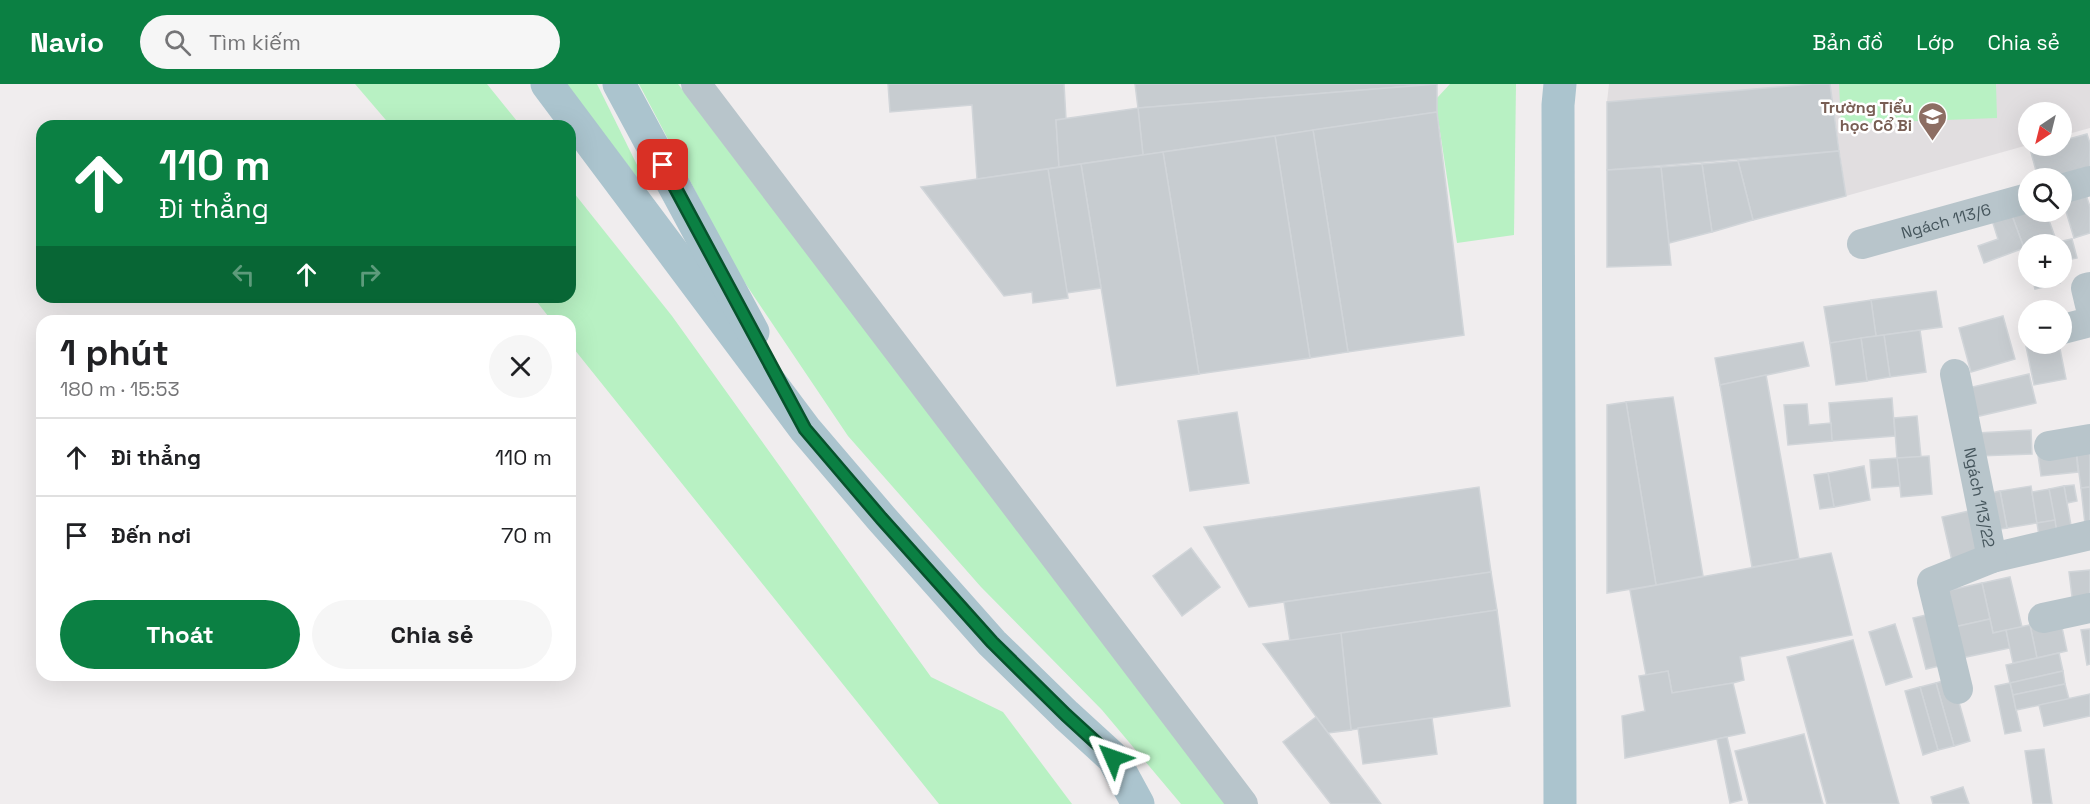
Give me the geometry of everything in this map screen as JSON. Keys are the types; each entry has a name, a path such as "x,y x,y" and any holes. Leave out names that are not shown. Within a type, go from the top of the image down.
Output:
{"main road":[{"path":"547,84 574,120"},
{"path":"619,84 805,429"},
{"path":"1560,84 1558,105 1560,804"},
{"path":"576,123 805,429 992,642 1113,758 1157,804"},
{"path":"1113,758 1138,804"}],"street":[{"path":"696,84 1243,804"},
{"path":"2072,186 2090,181"},
{"name":"Ngách 113/6","path":"1862,244 2018,201"},
{"path":"2090,287 2086,288 2090,305"},
{"name":"Ngách 113/22","path":"1955,374 1992,558 2090,535"},
{"path":"2049,446 2090,440"},
{"path":"1958,689 1932,582 1992,558"},
{"path":"2043,618 2090,608"}],"shaded area":[{"name":"Trường Tiểu học Cổ Bi","path":"1609,84 1812,84 1607,102"},
{"name":"Trường Tiểu học Cổ Bi","path":"1830,84 2090,84 2090,128 2072,133 2072,102 2018,102 2018,148 1846,196"}],"green space":[{"path":"355,84 487,84 516,120 386,120"},
{"path":"565,84 597,84 640,171 642,180 640,181"},
{"path":"639,84 678,84 1225,804 1181,804 1102,710 981,587 848,436 739,274"},
{"path":"1450,84 1516,84 1514,235 1457,243 1437,112 1437,98"},
{"path":"1839,84 1996,84 1997,118 1841,124"},
{"path":"576,196 672,316 931,677 1003,712 1072,804 939,804 576,351 576,315 547,315 538,303 576,303"}],"building":[{"path":"888,84 1064,84 1066,119 1056,120 1059,167 977,179 972,105 890,112"},
{"path":"1135,84 1437,84 1138,108"},
{"path":"1437,84 1437,112 1143,155 1138,108"},
{"path":"1830,84 1839,151 1607,170 1607,102"},
{"path":"1138,108 1143,155 1059,167 1056,120"},
{"path":"1437,112 1464,335 1348,352 1313,130"},
{"path":"1313,130 1348,352 1310,358 1275,136"},
{"path":"2087,134 2090,143 2090,170 2072,174 2072,168 2035,168 2032,156 2072,156 2072,138"},
{"path":"1275,136 1310,358 1199,374 1163,152"},
{"path":"1839,151 1846,196 1753,220 1738,161"},
{"path":"1163,152 1199,374 1117,386 1081,164"},
{"path":"1738,161 1753,220 1712,232 1702,164"},
{"path":"1081,164 1101,288 1067,293 1048,169"},
{"path":"1702,164 1712,232 1669,243 1661,167"},
{"path":"1661,167 1671,265 1607,267 1607,170"},
{"path":"1048,169 1068,298 1033,303 1032,292 1004,296 921,187"},
{"path":"2085,191 2090,207 2090,233 2074,238 2069,222 2072,222 2072,195"},
{"path":"2010,210 2018,210 2018,222 2050,222 2054,234 2019,234"},
{"path":"2010,210 2019,234 2018,250 1984,263 1978,246 1998,239 1991,217"},
{"path":"2072,239 2077,258 2072,259"},
{"path":"1936,291 1942,327 1876,336 1871,300"},
{"path":"1871,300 1876,336 1830,343 1824,307"},
{"path":"2003,316 2015,359 1971,372 1959,328"},
{"path":"1920,330 1926,372 1890,377 1884,335"},
{"path":"1884,335 1890,377 1867,381 1861,338"},
{"path":"1861,338 1867,381 1836,385 1830,343"},
{"path":"1803,342 1809,366 1720,385 1715,358"},
{"path":"2028,354 2061,354 2066,379 2034,385"},
{"path":"2029,374 2036,403 1975,417 1968,388"},
{"path":"1766,375 1799,559 1752,567 1720,385"},
{"path":"1673,397 1703,576 1656,585 1626,402"},
{"path":"1892,398 1895,436 1832,441 1829,403"},
{"path":"1626,402 1656,585 1607,593 1607,405"},
{"path":"1807,404 1809,425 1831,423 1832,441 1788,445 1784,405"},
{"path":"1237,412 1249,483 1190,491 1178,421"},
{"path":"1917,416 1921,457 1897,458 1894,418"},
{"path":"2031,430 2032,454 1978,456 1977,433"},
{"path":"2090,448 2090,487 2081,488 2076,450"},
{"path":"2076,450 2078,472 2041,476 2038,455"},
{"path":"1929,456 1932,494 1901,497 1897,458"},
{"path":"1897,458 1900,486 1872,488 1870,460"},
{"path":"1864,466 1870,500 1834,507 1828,473"},
{"path":"1828,473 1834,507 1820,509 1814,475"},
{"path":"2074,485 2077,501 2067,503 2064,486"},
{"path":"2031,486 2037,523 2007,528 2000,491"},
{"path":"2064,486 2072,531 2057,534 2049,489"},
{"path":"1479,487 1491,572 1249,607 1204,527"},
{"path":"2090,487 2090,523 2085,524 2081,488"},
{"path":"2049,489 2055,520 2037,523 2032,492"},
{"path":"2000,491 2007,528 1992,530 1987,494"},
{"path":"1978,509 1987,554 1952,561 1942,517"},
{"path":"2055,520 2057,534 2039,536 2037,523"},
{"path":"1191,548 1220,587 1182,616 1153,576"},
{"path":"1831,553 1852,635 1740,657 1744,680 1733,683 1672,693 1668,671 1646,675 1630,590"},
{"path":"2090,570 2090,604 2073,605 2069,572"},
{"path":"1491,572 1497,610 1290,641 1284,602"},
{"path":"2010,577 2022,627 1993,633 1982,583"},
{"path":"1982,583 1990,619 1954,627 1946,591"},
{"path":"1497,610 1510,706 1351,730 1341,633"},
{"path":"1935,613 1948,664 1926,669 1913,618"},
{"path":"2060,618 2067,651 2037,658 2030,625"},
{"path":"1990,619 1993,633 2006,630 2010,648 1961,658 1954,627"},
{"path":"1895,624 1912,677 1886,685 1869,632"},
{"path":"2030,625 2037,658 2013,663 2006,630"},
{"path":"2090,629 2090,664 2087,665 2081,630"},
{"path":"1341,633 1351,730 1328,733 1263,644"},
{"path":"1853,640 1899,804 1827,804 1787,657"},
{"path":"2059,653 2063,671 2010,683 2006,665"},
{"path":"1668,671 1672,693 1733,683 1745,733 1625,758 1622,716 1645,711 1639,676"},
{"path":"2063,671 2065,684 2013,695 2010,683"},
{"path":"1952,678 1970,741 1954,746 1936,683"},
{"path":"1936,683 1954,746 1938,750 1920,687"},
{"path":"2010,683 2021,731 2005,734 1995,686"},
{"path":"2065,684 2069,699 2016,710 2013,695"},
{"path":"1920,687 1938,750 1923,755 1905,691"},
{"path":"2090,694 2090,716 2044,726 2039,705"},
{"path":"1316,717 1381,804 1331,804 1283,742"},
{"path":"1432,718 1437,754 1363,764 1358,728"},
{"path":"1804,734 1823,804 1749,804 1735,751"},
{"path":"1727,737 1742,800 1730,803 1717,739"},
{"path":"2044,749 2052,804 2033,804 2025,751"},
{"path":"1963,787 1969,804 1933,804 1931,797"}],"place":[{"name":"Trường Tiểu học Cổ Bi","path":"1933,142"}],"route":[{"path":"663,165 805,429 992,642 1113,758"}]}
